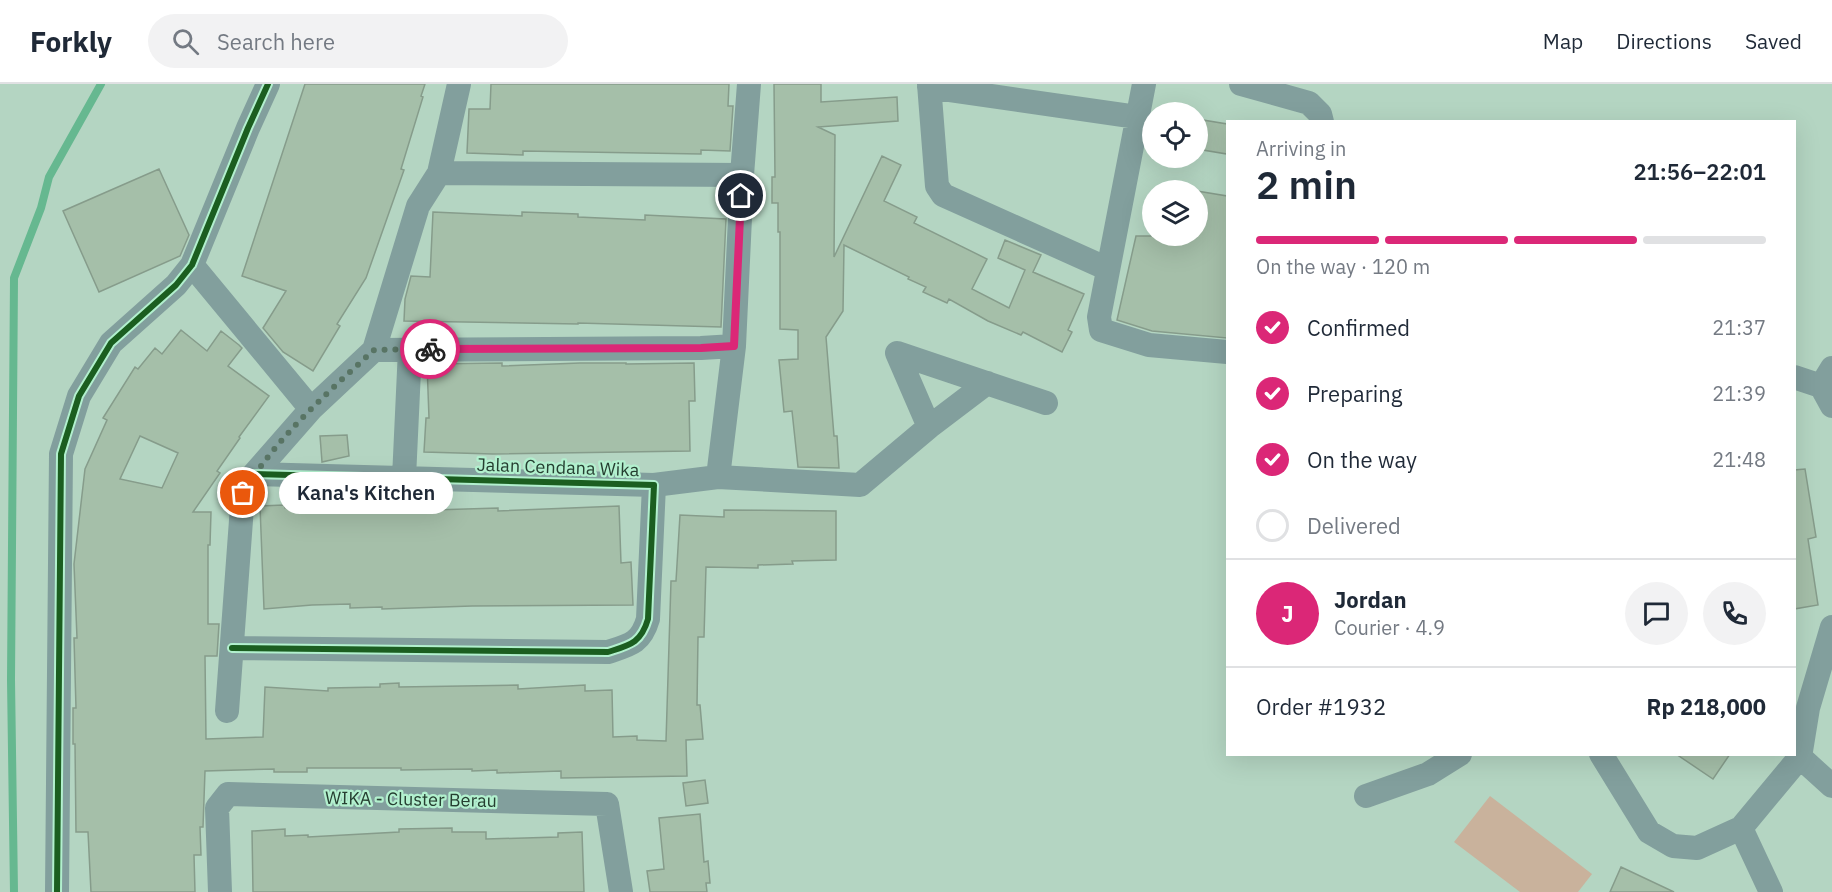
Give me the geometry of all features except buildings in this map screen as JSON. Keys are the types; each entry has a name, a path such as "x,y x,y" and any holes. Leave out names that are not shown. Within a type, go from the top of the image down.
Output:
{"street":[{"path":"57,892 61,454 79,396 111,343 176,285 192,265 268,84"},
{"path":"227,711 243,493 255,474 311,409 374,350 418,206 439,173 459,84"},
{"path":"718,477 734,346 749,84"},
{"path":"1144,84 1099,317 1101,330 1149,345 1226,352"},
{"path":"1241,84 1309,103 1320,114 1322,120"},
{"path":"1108,269 943,195 937,186 929,86 1137,117"},
{"path":"439,173 742,175"},
{"path":"192,265 311,409"},
{"path":"374,350 734,346"},
{"path":"404,478 410,349"},
{"path":"929,427 897,353 1046,403"},
{"path":"1796,377 1828,387"},
{"name":"Jalan Cendana Wika","path":"255,474 654,485 718,477 860,484 987,383"},
{"name":"Jalan Cendana Wika","path":"232,648 608,652 630,645 644,633 648,619 654,485"},
{"path":"1602,756 1649,832 1673,846 1697,848 1741,828 1800,758 1801,705 1832,627"},
{"path":"1366,796 1428,774 1457,756"},
{"path":"1800,758 1832,786"},
{"name":"WIKA - Cluster Berau","path":"220,892 217,808 228,794 607,804 621,892"},
{"path":"1741,828 1771,892"}],"shaded area":[{"path":"1490,796 1592,874 1578,892 1520,892 1454,842"}],"waterway":[{"path":"14,892 11,680 14,278 41,208 49,177 101,84"}],"cycle path":[{"path":"57,892 61,454 79,396 111,343 176,285 192,265 268,84"},
{"path":"232,648 608,652 634,642 642,633 648,619 654,485 254,474"}],"way so far":[{"path":"243,493 255,474 311,409 374,350 430,349"}],"place":[{"name":"Kana's Kitchen","path":"243,493"}],"route":[{"path":"430,349 734,346 741,196"}]}
